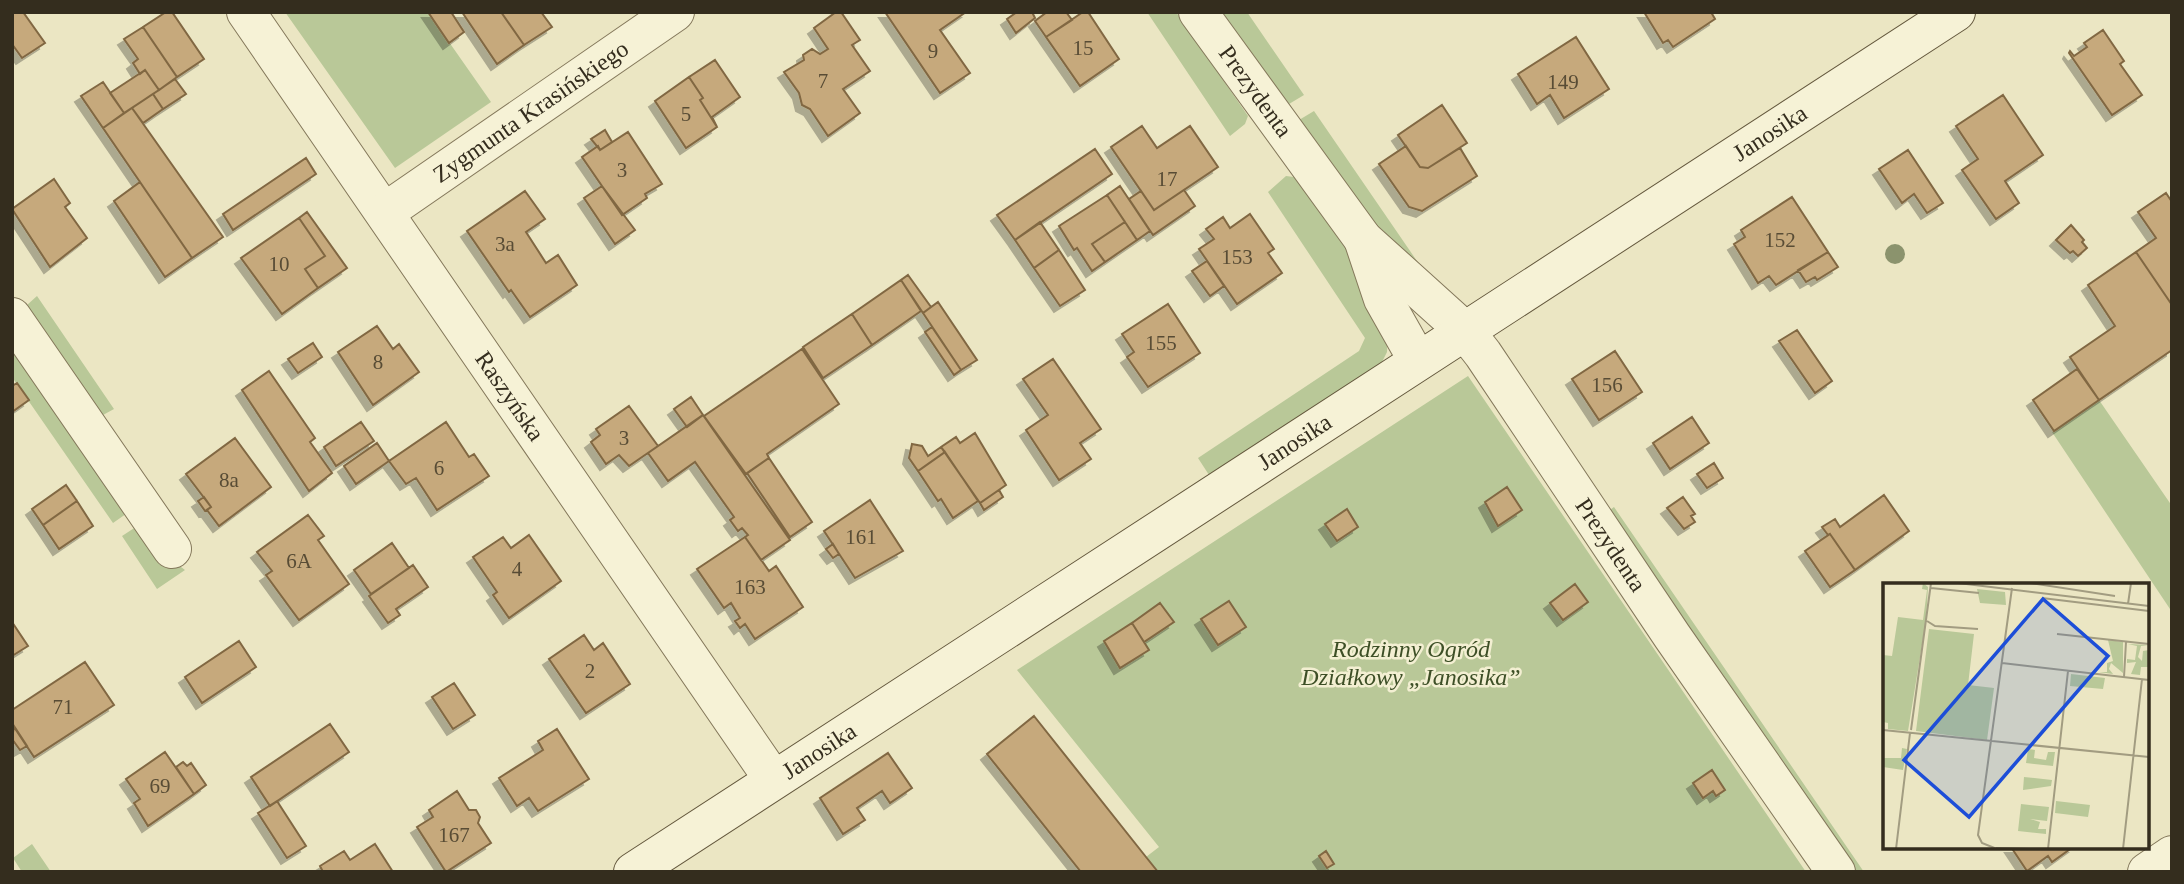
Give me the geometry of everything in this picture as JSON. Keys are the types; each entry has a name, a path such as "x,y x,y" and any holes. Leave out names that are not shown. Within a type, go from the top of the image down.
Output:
{"street":[{"name":"Raszyńska","path":"246,12 774,779"},
{"name":"Zygmunta Krasińskiego","path":"385,212 675,12"},
{"name":"Prezydenta","path":"1198,12 1363,239 1465,331 1679,647 1836,872"},
{"name":"Janosika","path":"633,872 1956,12"},
{"name":"Prezydenta","path":"1363,239 1383,299 1419,361"},
{"path":"12,317 172,549"},
{"path":"2147,872 2172,855"}],"green space":[{"path":"285,12 428,12 491,102 395,168"},
{"path":"1147,12 1176,12 1248,116 1245,124 1230,136"},
{"path":"1217,12 1247,12 1304,95 1289,104"},
{"path":"1314,111 1430,280 1403,261 1299,120"},
{"path":"1286,176 1294,177 1352,253 1388,331 1387,352 1372,372 1209,475 1198,458 1359,351 1365,338 1268,192"},
{"path":"37,296 114,409 103,415 95,413 25,313 27,305"},
{"path":"12,337 133,509 113,523 12,377"},
{"name":"Rodzinny Ogród Działkowy „Janosika”","path":"1468,376 1806,872 1158,872 1146,857 1159,847 1017,670"},
{"path":"2099,400 2172,506 2172,612 2052,432"},
{"path":"1614,507 1864,872 1854,872 1607,512"},
{"path":"142,523 170,568 181,567 185,570 157,589 122,536"},
{"path":"32,844 51,872 22,872 13,858"}],"building":[{"path":"12,12 23,12 45,43 22,58 12,44"},
{"path":"166,12 172,12 204,59 177,77 143,27"},
{"path":"428,12 451,12 464,32 449,43"},
{"path":"462,12 501,12 524,45 497,64"},
{"path":"501,12 541,12 552,27 524,45"},
{"path":"836,12 841,12 860,40 852,45 870,71 843,89 860,113 828,136 810,109 802,105 799,93 784,72 804,60 803,55 812,49 820,54 828,49 814,28"},
{"path":"885,12 966,12 940,30 970,73 940,93"},
{"path":"1017,12 1032,12 1035,18 1016,33 1007,19"},
{"path":"1047,12 1066,12 1072,20 1046,37 1035,21"},
{"path":"1083,12 1088,12 1119,59 1080,86 1046,37"},
{"path":"1644,12 1711,12 1715,19 1673,47 1668,40 1663,43"},
{"path":"143,27 177,77 159,90 145,70 140,74 133,63 138,59 124,39"},
{"path":"2103,30 2124,61 2120,64 2142,95 2112,115 2069,53 2070,51 2074,56 2087,47 2084,43"},
{"path":"1576,37 1609,89 1564,118 1550,95 1537,104 1518,74"},
{"path":"715,60 740,97 712,117 717,127 689,77"},
{"path":"145,70 159,90 124,113 110,93"},
{"path":"689,77 717,127 686,148 655,101"},
{"path":"175,79 186,94 163,109 153,94"},
{"path":"103,82 124,113 103,128 81,96"},
{"path":"153,94 163,109 143,123 132,108"},
{"path":"2003,95 2043,155 2005,181 2019,203 1996,219 1962,170 1978,159 1956,126"},
{"path":"1442,105 1467,143 1428,168 1420,167 1398,135"},
{"path":"132,108 223,237 192,258 103,128"},
{"path":"1142,126 1157,148 1190,126 1218,167 1154,210 1111,147"},
{"path":"605,130 612,142 600,150 591,139"},
{"path":"628,132 662,184 645,194 647,198 622,215 582,157 598,146 600,150"},
{"path":"1406,146 1420,167 1428,168 1460,148 1477,176 1422,211 1409,207 1379,164"},
{"path":"1095,149 1112,174 1015,240 997,215"},
{"path":"1908,150 1943,203 1927,213 1914,194 1902,203 1879,169"},
{"path":"306,158 316,174 233,230 223,214"},
{"path":"54,179 70,203 65,207 87,238 50,267 12,209"},
{"path":"140,182 192,258 165,277 114,201"},
{"path":"602,186 635,230 615,244 584,198"},
{"path":"1120,186 1150,231 1137,240 1107,195"},
{"path":"1184,190 1195,206 1153,235 1129,199 1141,191 1154,210"},
{"path":"525,191 545,219 526,232 546,263 558,255 577,285 530,317 511,290 509,292 467,231"},
{"path":"2166,193 2172,202 2172,305 2136,252 2156,238 2138,212"},
{"path":"1107,195 1125,222 1092,244 1105,262 1092,271 1059,226"},
{"path":"1792,197 1828,252 1776,285 1769,276 1758,283 1734,244 1745,237 1741,230"},
{"path":"307,212 347,268 318,288 305,269 325,256 299,218"},
{"path":"1250,214 1274,249 1268,253 1282,273 1237,304 1199,249 1214,239 1206,229 1223,217 1230,228"},
{"path":"299,218 325,256 305,269 318,288 282,314 241,258"},
{"path":"1040,222 1059,250 1034,268 1015,240"},
{"path":"1125,222 1137,240 1105,262 1092,244"},
{"path":"2071,225 2084,240 2082,242 2087,248 2078,256 2073,251 2070,253 2056,240"},
{"path":"1059,250 1085,290 1060,306 1034,268"},
{"path":"1828,252 1838,267 1817,280 1815,277 1806,282 1798,270"},
{"path":"2136,252 2172,305 2172,350 2099,400 2070,357 2115,326 2088,285"},
{"path":"1207,261 1224,286 1210,296 1192,271"},
{"path":"908,275 931,307 923,313 901,280"},
{"path":"901,280 921,311 872,345 852,314"},
{"path":"938,302 977,360 961,370 923,313"},
{"path":"1168,304 1200,353 1148,387 1127,357 1134,352 1122,334"},
{"path":"852,314 872,345 823,378 803,347"},
{"path":"377,326 393,349 399,344 419,372 373,405 338,352"},
{"path":"932,327 961,370 954,375 925,332"},
{"path":"1797,330 1832,381 1815,393 1779,341"},
{"path":"313,343 322,357 298,373 288,359"},
{"path":"802,349 839,404 767,454 769,458 746,474 704,416"},
{"path":"1615,351 1642,392 1599,420 1572,379"},
{"path":"1053,359 1101,429 1080,443 1091,459 1059,480 1026,430 1048,415 1023,379"},
{"path":"2077,369 2099,400 2054,431 2033,400"},
{"path":"269,371 315,438 310,442 332,473 309,491 242,390"},
{"path":"17,383 29,400 12,412 12,386"},
{"path":"691,397 703,415 687,427 674,409"},
{"path":"629,406 658,446 629,466 619,455 606,464 591,442 600,435 596,429"},
{"path":"703,415 790,540 761,560 745,537 748,535 742,528 738,531 730,520 734,517 695,462 668,481 648,453"},
{"path":"1692,417 1709,443 1670,469 1653,443"},
{"path":"361,422 374,441 336,466 324,447"},
{"path":"446,422 469,457 474,454 489,476 437,510 416,478 406,484 389,461"},
{"path":"975,433 1006,485 980,503 941,447 956,437 960,443"},
{"path":"235,438 271,487 219,526 207,510 211,507 186,474"},
{"path":"377,443 389,461 356,484 344,466"},
{"path":"912,444 922,446 928,456 941,447 945,452 918,471 909,458"},
{"path":"945,452 978,501 953,518 918,471"},
{"path":"769,458 812,522 790,537 747,473"},
{"path":"1714,463 1723,478 1707,488 1697,474"},
{"path":"66,485 77,501 43,525 32,509"},
{"path":"1507,487 1522,510 1498,526 1485,502"},
{"path":"999,490 1003,497 984,510 980,503"},
{"path":"1884,495 1909,531 1855,570 1822,527 1835,519 1840,527"},
{"path":"204,497 211,507 205,511 198,501"},
{"path":"1683,497 1695,514 1691,516 1695,522 1684,529 1667,508"},
{"path":"870,500 903,551 855,578 824,531"},
{"path":"77,501 93,526 59,549 43,525"},
{"path":"1347,509 1358,527 1337,541 1325,524"},
{"path":"308,515 324,536 318,540 349,584 299,620 266,575 272,571 257,552"},
{"path":"1830,534 1855,570 1830,587 1805,551"},
{"path":"529,535 561,581 509,618 493,595 497,592 473,557 503,537 511,548"},
{"path":"745,537 769,571 776,566 803,607 755,639 745,624 740,628 735,621 740,618 731,603 724,608 697,569"},
{"path":"392,543 409,568 371,594 354,570"},
{"path":"833,544 839,554 833,558 826,549"},
{"path":"413,565 428,587 396,609 400,615 388,623 369,596"},
{"path":"1575,584 1588,602 1563,620 1550,603"},
{"path":"1229,601 1246,627 1218,645 1201,619"},
{"path":"1160,603 1174,622 1144,642 1132,623"},
{"path":"12,622 28,646 12,656"},
{"path":"1132,623 1149,650 1120,668 1104,641"},
{"path":"584,635 594,650 603,643 630,684 586,713 549,659"},
{"path":"239,641 256,667 202,703 185,677"},
{"path":"85,662 114,705 34,757 12,724 12,710"},
{"path":"454,683 475,715 453,729 432,697"},
{"path":"1034,716 1158,872 1081,872 987,754"},
{"path":"330,724 349,752 270,806 251,777"},
{"path":"14,726 27,746 20,750 12,739"},
{"path":"557,729 589,779 538,811 529,798 517,806 499,778 543,750 538,741"},
{"path":"165,752 194,794 148,826 134,803 140,799 126,779"},
{"path":"888,753 912,788 890,803 882,791 857,808 865,820 843,834 820,798"},
{"path":"183,762 187,766 191,763 206,785 194,794 176,767"},
{"path":"1712,770 1725,790 1716,796 1713,791 1703,798 1693,783"},
{"path":"457,791 469,810 476,810 480,817 478,823 491,843 446,872 417,827 433,817 429,810"},
{"path":"277,801 306,846 287,858 258,813"},
{"path":"375,844 393,872 323,872 320,866 344,851 350,860"},
{"path":"2012,849 2070,849 2052,862 2048,856 2027,871"},
{"path":"1326,851 1334,864 1327,868 1319,856"}]}
